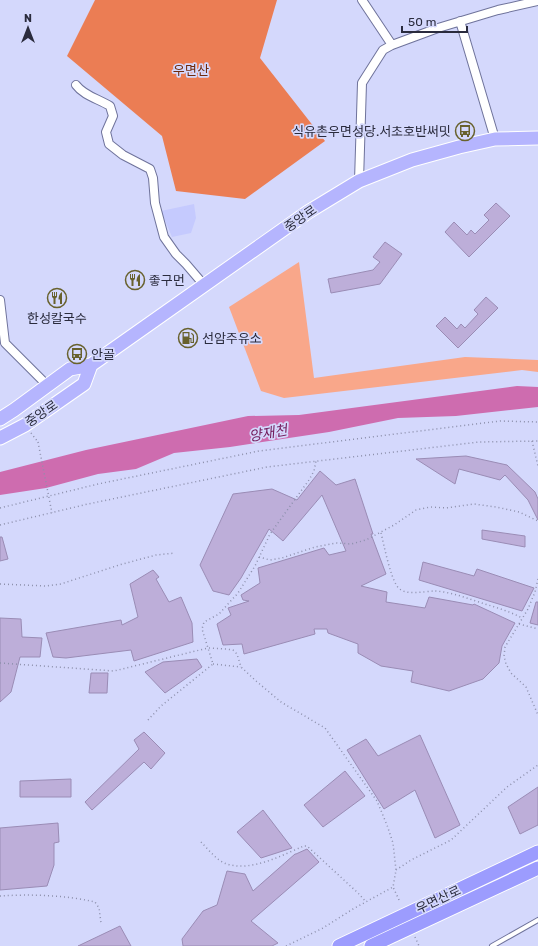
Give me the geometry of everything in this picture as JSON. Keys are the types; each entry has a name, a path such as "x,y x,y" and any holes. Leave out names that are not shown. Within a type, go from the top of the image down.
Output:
{"highway":[{"name":"우면산로","path":"338,946 538,852"},
{"name":"우면산로","path":"372,946 538,868"}],"main road":[{"name":"중앙로","path":"0,418 14,410 70,369 91,364 308,212 359,181 412,160 495,139 538,138"},
{"name":"중앙로","path":"0,438 25,425 84,384 91,364"}],"street":[{"path":"362,0 392,45"},
{"path":"359,181 362,83 383,50 392,45 460,21 538,1"},
{"path":"460,21 495,139"},
{"path":"76,85 88,95 102,100 110,106 113,116 106,132 109,144 123,155 150,170 154,178 155,203 164,237 176,254 204,284"},
{"path":"0,300 5,343 47,385"}],"lane":[{"path":"492,946 538,920"}],"path":[{"path":"0,508 98,484 259,451 500,421 538,422"},
{"path":"532,441 538,466"},
{"path":"0,525 52,512 267,467 479,442 538,441"},
{"path":"38,442 52,512"},
{"path":"213,664 202,629 204,622 219,614 238,593 255,566 270,534 314,471 316,461"},
{"path":"259,557 270,560 282,558 315,547 336,543 351,544 366,540 394,526 416,510 430,507 446,508 474,504 518,512 538,521"},
{"path":"381,533 390,567 397,586 403,591 435,591 453,594 502,609 522,618"},
{"path":"0,584 46,586 61,584 119,565 156,555 175,553"},
{"path":"538,579 535,592 519,624 505,647 504,656 511,673 526,687 538,715"},
{"path":"519,624 538,629"},
{"path":"0,663 114,671 208,648 233,650 237,654 241,667 256,681 281,702 325,728 377,801 388,825 393,843 396,870 393,887 400,902"},
{"path":"148,720 161,706 213,664 241,667"},
{"path":"396,870 411,860 451,840 507,787 538,764"},
{"path":"201,842 218,859 227,864 244,866 269,861 307,846 354,888 366,902"},
{"path":"286,946 322,928 393,887"},
{"path":"0,896 17,895 55,897 95,902 99,908 101,923"},
{"path":"412,932 419,946"}],"shaded area":[{"path":"194,204 196,218 191,233 172,237 161,211"},
{"path":"299,262 314,378 465,357 538,360 538,372 522,370 284,398 261,391 229,307"}],"green space":[{"name":"우면산","path":"95,0 277,0 260,58 325,141 245,199 176,191 162,136 67,56"}],"water":[{"name":"양재천","path":"517,386 538,387 538,407 456,416 398,418 329,432 230,447 174,453 136,469 98,474 46,488 0,495 0,472 86,450 248,416 299,415"}],"building":[{"path":"496,203 510,216 469,257 445,232 454,222 467,235 471,230 475,234 489,220 484,215"},
{"path":"385,242 402,254 380,284 331,293 328,279 373,270 380,262 373,257"},
{"path":"486,297 498,308 458,348 436,326 445,317 457,329 461,324 465,328 478,314 474,310"},
{"path":"466,456 507,465 535,492 538,499 538,520 528,500 505,475 500,480 459,469 455,484 416,459"},
{"path":"320,471 336,485 355,479 373,534 371,534 386,574 361,586 387,592 386,602 425,608 429,597 474,604 515,623 502,646 499,663 483,679 449,691 411,682 413,671 381,666 358,653 358,644 328,633 327,629 314,629 315,634 244,654 242,644 223,645 217,624 231,615 228,608 249,601 243,600 241,595 260,583 258,568 324,548 329,555 346,551 322,495 283,541 269,529 241,578 229,595 213,591 200,565 233,494 272,489 297,500"},
{"path":"482,530 525,536 525,547 482,539"},
{"path":"0,537 2,537 8,559 0,561"},
{"path":"423,562 474,576 477,569 534,588 522,611 419,580"},
{"path":"153,570 159,577 156,579 169,602 181,597 192,623 193,642 134,661 131,650 66,658 53,657 46,633 121,620 122,625 138,617 130,584"},
{"path":"536,602 538,602 538,625 530,623"},
{"path":"0,618 21,619 22,637 42,638 40,657 20,657 11,692 0,702"},
{"path":"197,659 202,667 165,693 145,672 163,662"},
{"path":"91,673 108,673 107,693 89,693"},
{"path":"144,732 165,753 151,769 144,762 92,810 85,802 139,749 134,740"},
{"path":"420,735 460,825 435,838 415,790 384,809 347,750 366,739 378,756"},
{"path":"345,771 365,796 323,827 304,805"},
{"path":"71,779 71,797 20,797 20,781"},
{"path":"538,787 538,825 520,834 508,807"},
{"path":"263,810 292,848 261,858 237,832"},
{"path":"58,823 59,842 54,843 54,865 47,886 0,890 0,828"},
{"path":"307,849 319,862 251,921 278,943 272,946 183,946 182,939 203,911 217,905 227,871 245,874 253,891 295,854"},
{"path":"120,926 131,946 78,946"}],"place":[{"name":"식유촌우면성당.서초호반써밋","path":"465,131"},
{"name":"좋구먼","path":"135,280"},
{"name":"한성칼국수","path":"57,298"},
{"name":"선암주유소","path":"188,338"},
{"name":"안골","path":"77,354"}]}
